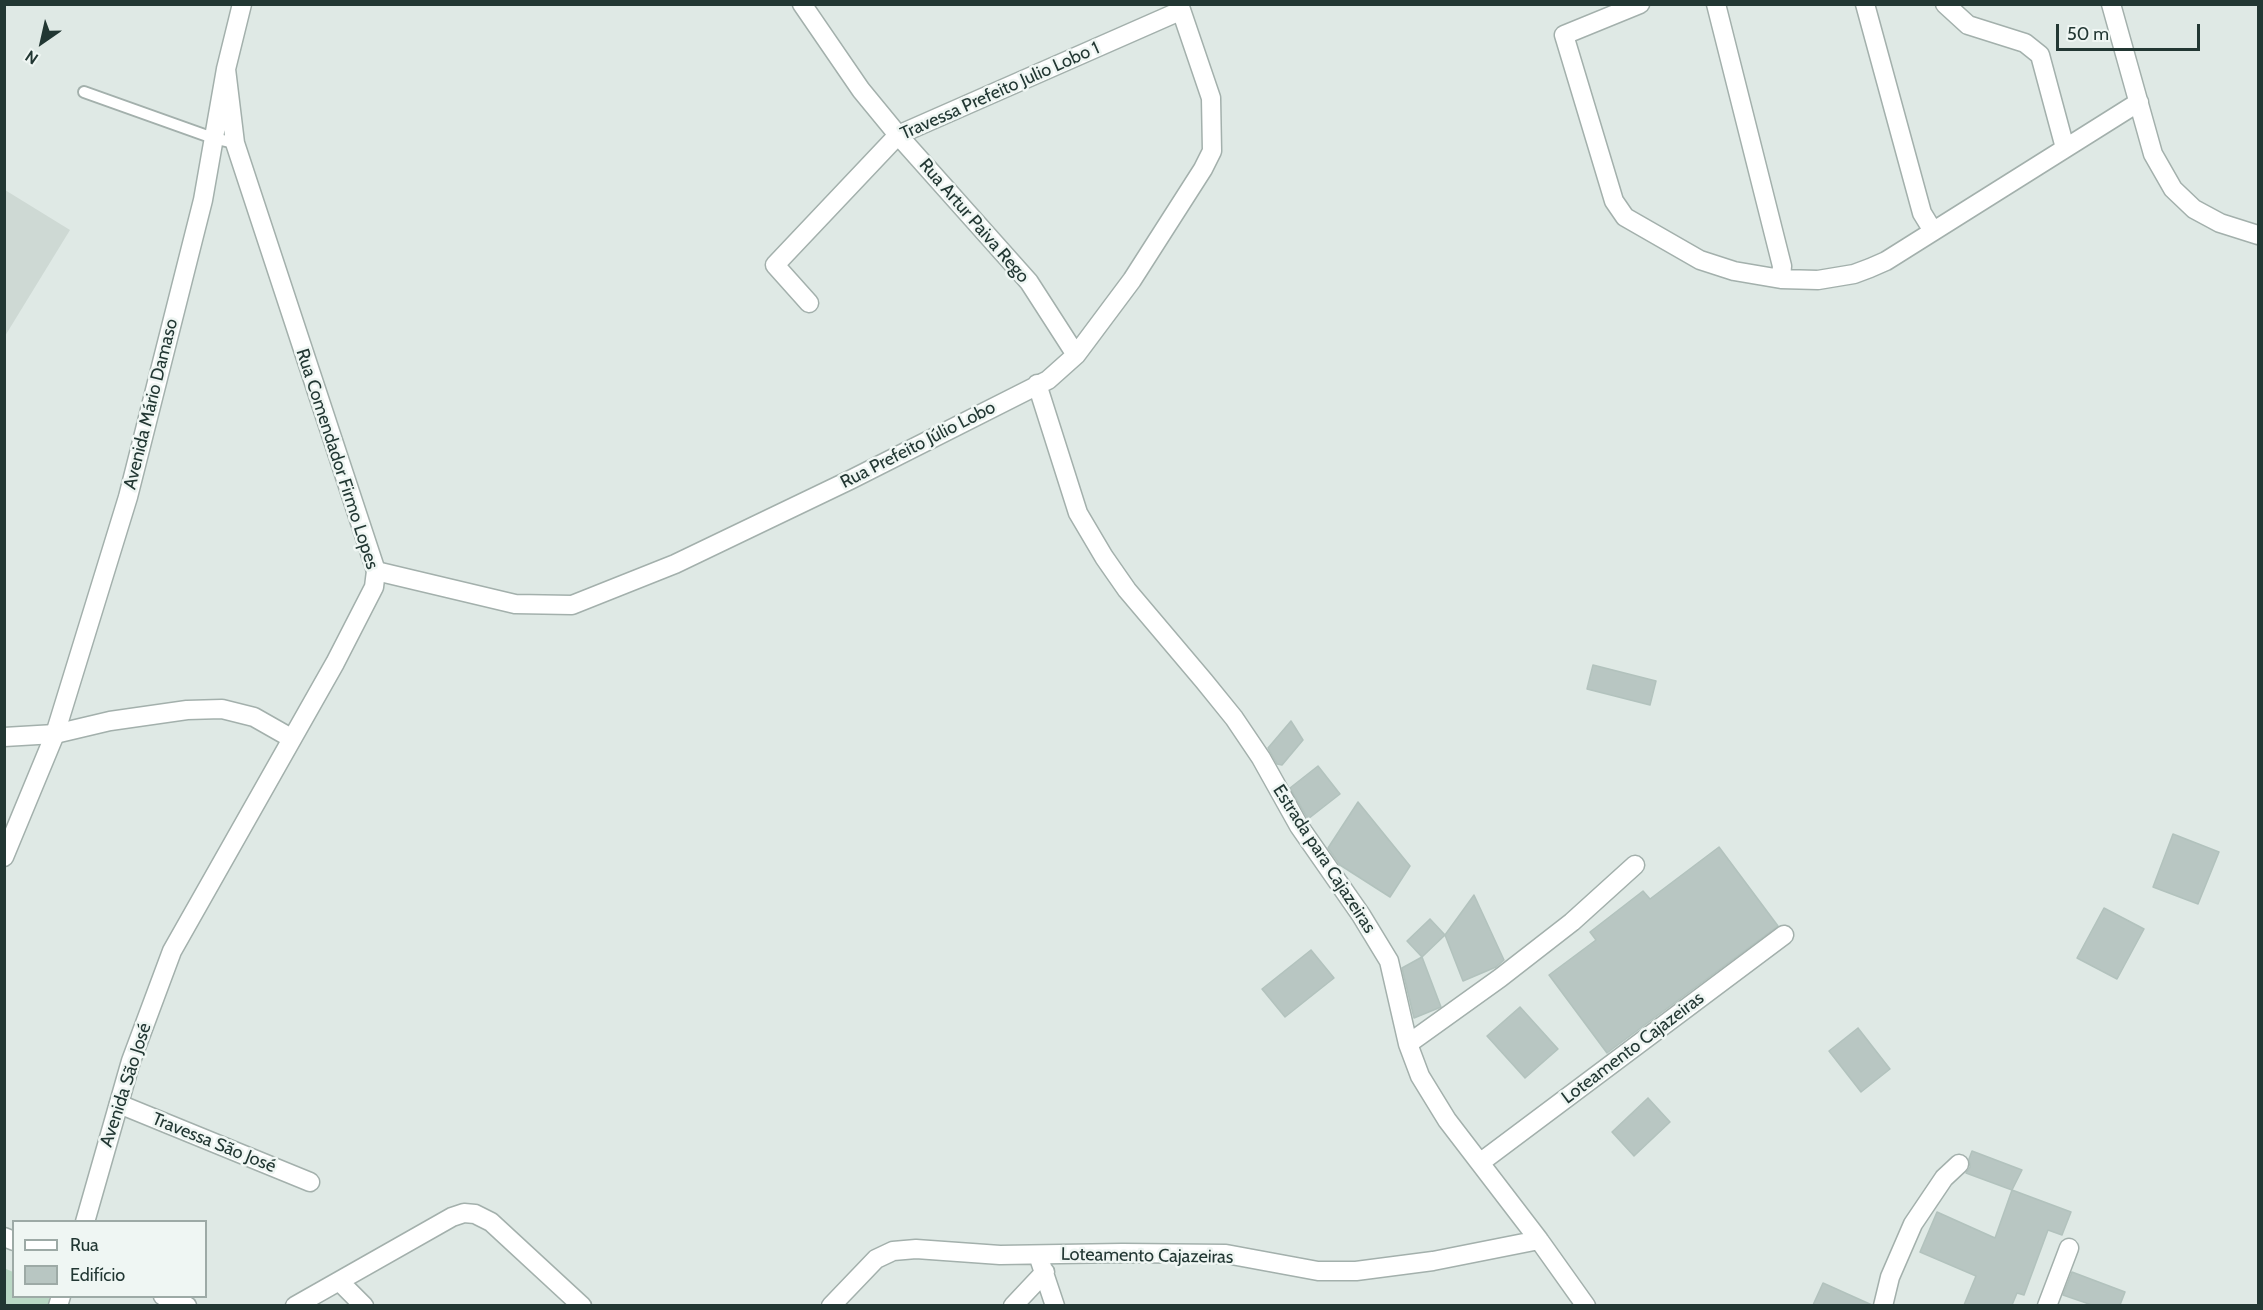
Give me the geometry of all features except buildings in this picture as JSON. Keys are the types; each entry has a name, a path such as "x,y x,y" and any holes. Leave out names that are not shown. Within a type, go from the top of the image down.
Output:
{"street":[{"name":"Avenida Mário Damaso","path":"4,857 55,734 128,497 202,200 226,69 242,4"},
{"name":"Rua Artur Paiva Rego","path":"802,4 861,90 1029,282 1076,355"},
{"path":"1640,4 1564,35 1614,201 1625,217 1700,260 1734,271 1781,279 1818,280 1854,274 1886,261 2139,102"},
{"path":"1716,4 1782,266 1781,279"},
{"path":"1865,4 1922,213 1933,231"},
{"path":"1945,4 1968,25 2025,43 2040,55 2065,148"},
{"path":"2111,4 2153,154 2173,189 2194,209 2220,223 2259,235"},
{"name":"Travessa Prefeito Julio Lobo 1","path":"809,303 774,265 898,135 1179,8"},
{"name":"Rua Prefeito Júlio Lobo","path":"376,571 515,603 572,605 696,554 850,480 1048,380 1076,355 1132,280 1203,169 1212,151 1211,98 1179,8"},
{"name":"Rua Comendador Firmo Lopes","path":"172,951 335,663 374,587 376,571 235,143 226,69"},
{"name":"Estrada para Cajazeiras","path":"1037,384 1078,513 1104,557 1127,590 1234,718 1261,758 1299,826 1361,915 1389,962 1408,1044 1420,1076 1447,1120 1481,1162 1586,1305"},
{"path":"4,736 55,734 110,721 187,710 222,709 254,717 291,738"},
{"path":"1408,1044 1500,978 1572,922 1635,865"},
{"name":"Loteamento Cajazeiras","path":"1481,1162 1784,934"},
{"name":"Avenida São José","path":"85,1220 131,1061 172,951"},
{"name":"Travessa São José","path":"119,1104 309,1182"},
{"path":"1883,1305 1890,1277 1913,1224 1944,1178 1959,1164"},
{"path":"295,1305 452,1217 464,1214 475,1214 491,1222 582,1305"},
{"name":"Loteamento Cajazeiras","path":"831,1305 876,1259 894,1251 916,1249 1042,1264 1122,1253 1226,1254 1318,1271 1356,1271 1433,1261 1539,1240"},
{"path":"2047,1305 2069,1248"},
{"path":"1013,1305 1042,1264"},
{"path":"1042,1264 1055,1305"},
{"path":"339,1281 364,1305"},
{"path":"168,1298 187,1305"}],"lane":[{"path":"84,92 213,138 235,143"}],"shaded area":[{"path":"5,190 70,230 5,336"}],"green space":[{"path":"4,1268 12,1272 12,1298 49,1298 50,1300 48,1305 5,1305"}]}
